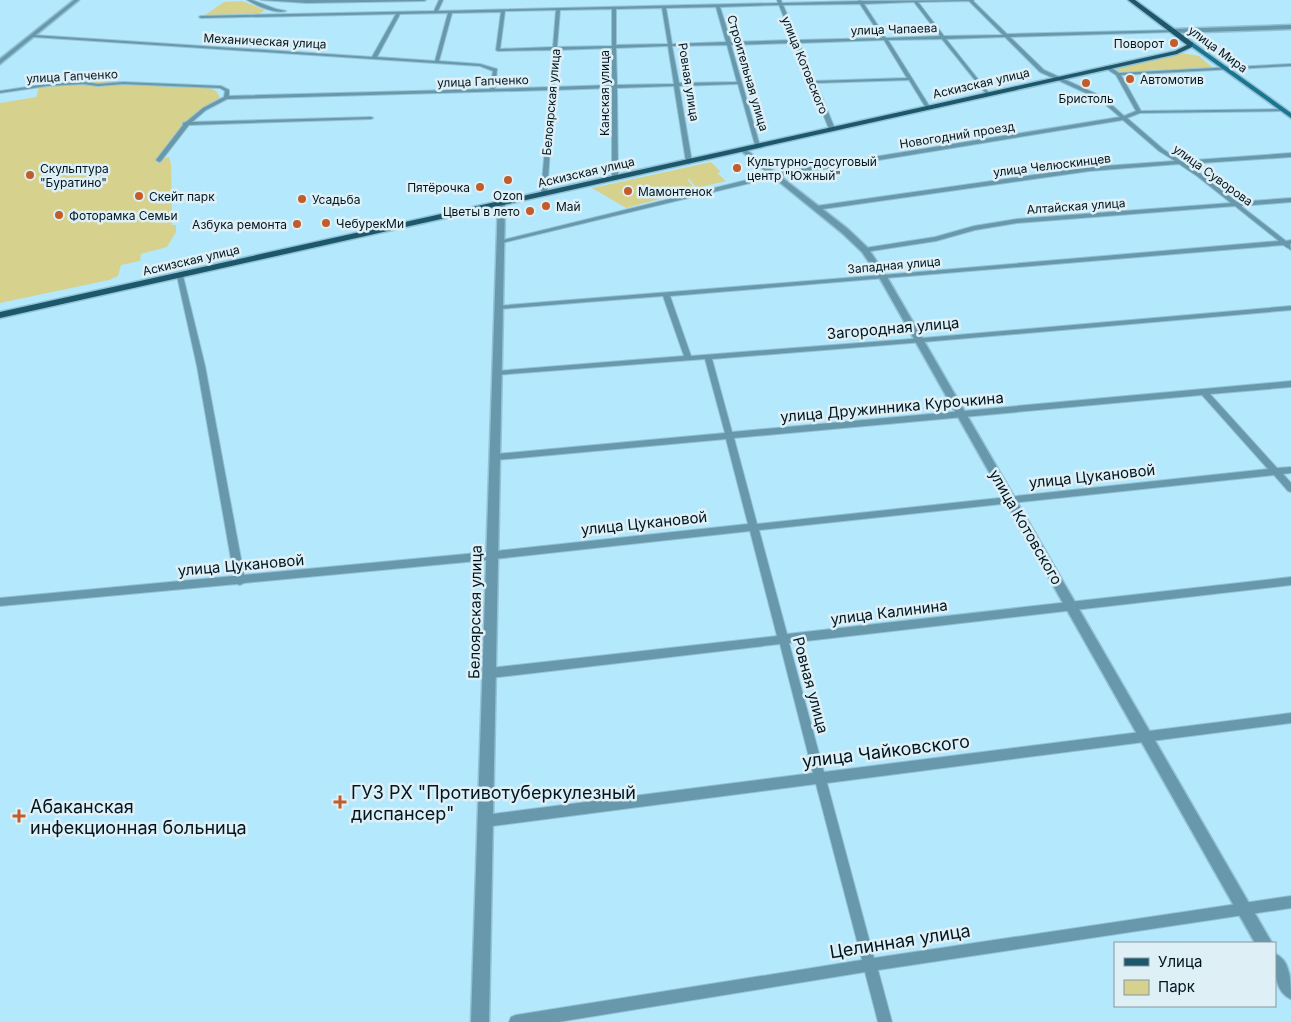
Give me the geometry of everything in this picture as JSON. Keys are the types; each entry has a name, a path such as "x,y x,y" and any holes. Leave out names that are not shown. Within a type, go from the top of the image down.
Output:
{"main road":[{"name":"улица Мира","path":"1131,0 1291,116"},
{"path":"1177,52 1188,48 1190,43"},
{"path":"1177,52 1206,54"},
{"name":"Аскизская улица","path":"0,315 1177,52"}],"street":[{"path":"0,62 77,0"},
{"path":"249,0 275,10 340,14"},
{"path":"263,0 307,2 424,0"},
{"path":"435,12 441,0"},
{"path":"201,18 718,6 780,2 970,0"},
{"name":"улица Суворова","path":"970,0 1042,71 1101,98 1161,150 1288,242 1291,248"},
{"path":"860,1 928,107"},
{"path":"915,1 987,94"},
{"name":"улица Котовского","path":"780,2 832,129"},
{"name":"Строительная улица","path":"718,6 758,145"},
{"name":"Ровная улица","path":"664,7 689,162"},
{"name":"Канская улица","path":"614,8 615,178"},
{"name":"Белоярская улица","path":"544,194 558,9"},
{"name":"улица Чапаева","path":"502,11 498,50 1291,28"},
{"path":"437,61 450,12"},
{"path":"374,58 398,13"},
{"name":"Механическая улица","path":"33,36 480,65 495,70 492,90"},
{"path":"1106,68 1118,74 1291,66"},
{"path":"1118,74 1139,112"},
{"path":"812,82 910,79"},
{"name":"улица Гапченко","path":"0,92 47,85 123,83 221,87 227,91 226,98"},
{"name":"улица Гапченко","path":"159,160 185,124 202,109 226,98 740,84"},
{"path":"1123,118 1139,112 1282,110"},
{"path":"185,124 372,118"},
{"name":"Новогодний проезд","path":"502,241 775,174 1123,118"},
{"name":"улица Котовского","path":"742,149 775,174 865,250 919,340 1263,942"},
{"name":"улица Челюскинцев","path":"816,208 1090,169 1291,155"},
{"name":"Алтайская улица","path":"865,250 936,239 974,228 1017,221 1291,200"},
{"name":"Белоярская улица","path":"480,1022 496,457 496,373 502,241 501,203"},
{"name":"Западная улица","path":"499,307 883,278 1288,242"},
{"path":"180,276 201,366 240,581"},
{"path":"666,295 688,358"},
{"name":"Загородная улица","path":"496,373 919,340 1291,308"},
{"name":"Ровная улица","path":"708,356 885,1022"},
{"name":"улица Дружинника Курочкина","path":"496,457 1291,384"},
{"path":"1205,393 1291,489"},
{"name":"улица Цукановой","path":"0,602 240,581 1291,470"},
{"name":"улица Калинина","path":"490,673 1291,581"},
{"name":"улица Чайковского","path":"485,821 1291,718"},
{"name":"Целинная улица","path":"516,1022 870,964 1291,902"},
{"path":"1276,964 1291,990"}],"green space":[{"path":"242,1 265,10 259,14 205,15 224,2"},
{"path":"1182,53 1199,56 1213,68 1118,72 1113,68"},
{"path":"96,80 211,88 217,92 220,98 199,111 184,124 156,160 169,157 171,164 172,225 176,225 176,232 167,247 141,254 140,261 121,265 118,276 109,280 0,303 0,103 36,97 39,87"},
{"path":"711,162 721,172 717,173 726,181 697,188 687,179 695,189 675,193 668,186 655,189 663,198 626,208 592,188"}],"place":[{"name":"Поворот","path":"1174,43"},
{"name":"Автомотив","path":"1130,79"},
{"name":"Бристоль","path":"1086,83"},
{"name":"Культурно-досуговый центр \"Южный\"","path":"737,168"},
{"name":"Скульптура \"Буратино\"","path":"30,175"},
{"name":"Ozon","path":"508,180"},
{"name":"Пятёрочка","path":"480,187"},
{"name":"Мамонтенок","path":"628,191"},
{"name":"Скейт парк","path":"139,196"},
{"name":"Усадьба","path":"302,199"},
{"name":"Май","path":"546,206"},
{"name":"Цветы в лето","path":"530,211"},
{"name":"Фоторамка Семьи","path":"59,215"},
{"name":"ЧебурекМи","path":"326,223"},
{"name":"Азбука ремонта","path":"297,224"},
{"name":"ГУЗ РХ \"Противотуберкулезный диспансер\"","path":"340,802"},
{"name":"Абаканская инфекционная больница","path":"19,816"}]}
